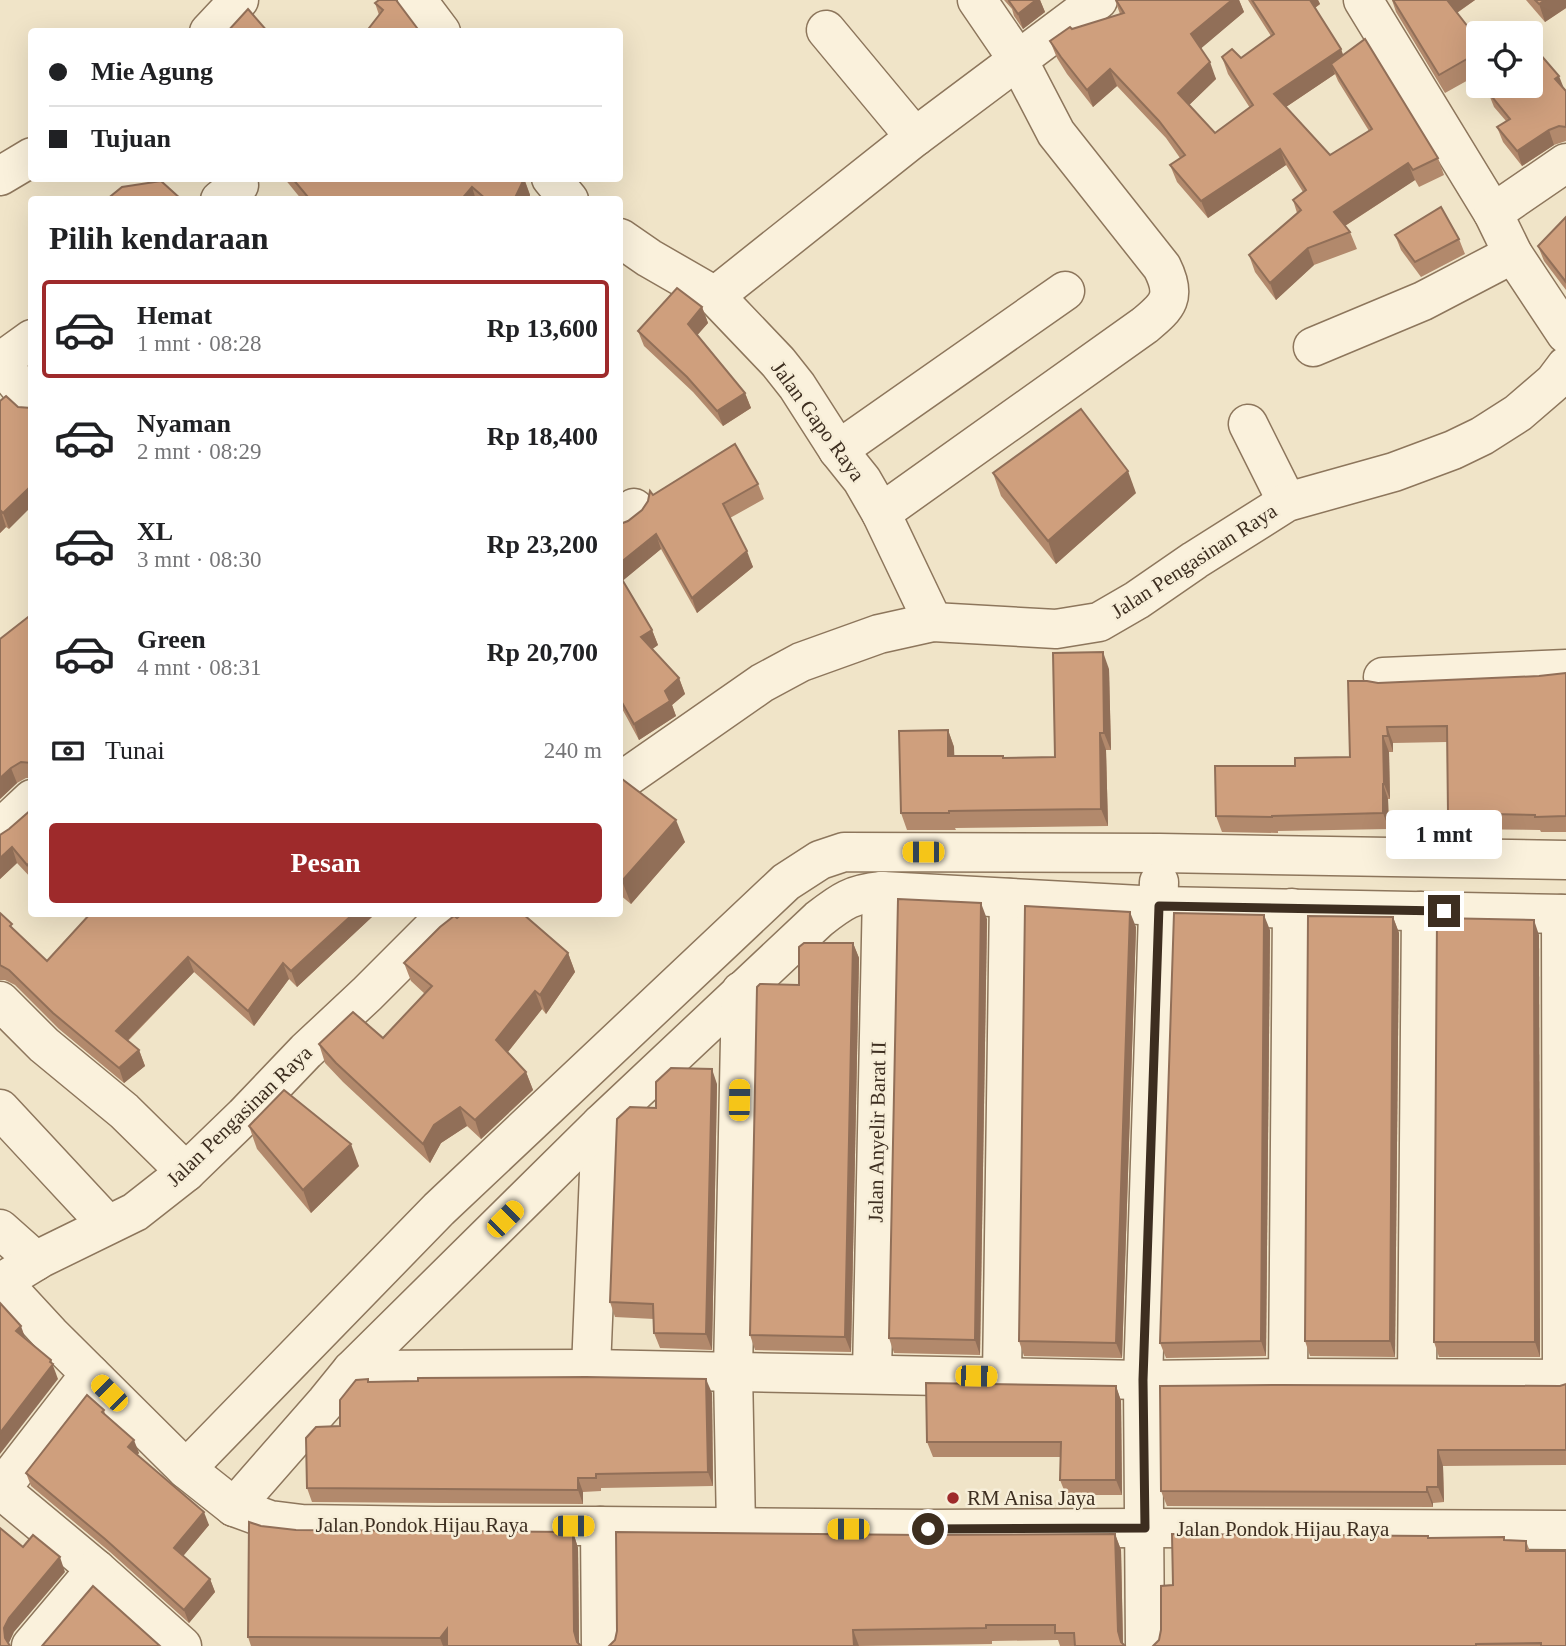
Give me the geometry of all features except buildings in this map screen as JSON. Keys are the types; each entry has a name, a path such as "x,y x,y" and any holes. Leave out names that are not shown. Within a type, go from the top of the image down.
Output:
{"street":[{"path":"213,28 239,0"},
{"path":"417,0 438,28"},
{"path":"881,513 1145,324 1159,313 1168,301 1169,287 1162,267 1056,133 1018,60 977,0"},
{"path":"715,296 915,137 1098,0"},
{"path":"1378,5 1513,254 1566,334"},
{"path":"826,30 915,137"},
{"path":"0,176 28,159"},
{"path":"1493,213 1566,163"},
{"name":"Jalan Gapo Raya","path":"623,240 715,296 778,362 797,386 838,450 862,480 881,513 933,622"},
{"path":"1313,347 1423,301 1513,254"},
{"path":"838,450 1065,291"},
{"path":"28,342 0,362 28,397"},
{"name":"Jalan Pengasinan Raya","path":"623,780 762,683 801,662 879,634 933,622 1056,629 1099,622 1287,502 1394,472 1482,436 1518,413 1554,382 1566,366"},
{"path":"1248,424 1287,502"},
{"path":"1383,677 1566,669"},
{"path":"0,829 28,803"},
{"path":"186,1469 439,1209 786,882 820,860 844,852 1160,853 1566,860"},
{"path":"1145,1646 1143,1380 1160,853"},
{"path":"234,1507 352,1370 601,1124 819,919 845,899 882,891 1159,906 1563,914 1564,1378 1143,1380 591,1369 352,1370"},
{"name":"Jalan Anyelir Barat II","path":"872,1374 882,891"},
{"path":"1002,1377 1009,898"},
{"path":"1288,1378 1292,908"},
{"path":"1417,1378 1421,911"},
{"name":"Jalan Pengasinan Raya","path":"1,1282 36,1261 135,1212 186,1172 306,1051 447,917"},
{"path":"736,1528 733,1371 741,991"},
{"path":"0,1002 44,1045 124,1111 186,1172"},
{"path":"0,1109 107,1224"},
{"path":"591,1369 601,1124"},
{"path":"0,1229 36,1261"},
{"name":"Jalan Pondok Hijau Raya","path":"1,1282 186,1469 234,1507 270,1520 302,1524 736,1528 1566,1530"},
{"path":"90,1374 0,1489 96,1569 182,1646"},
{"path":"600,1526 601,1646"},
{"path":"31,1646 96,1569"}],"place":[{"name":"RM Anisa Jaya","path":"953,1498"}],"route":[{"path":"928,1529 1145,1528 1143,1380 1159,906 1444,911"}]}
